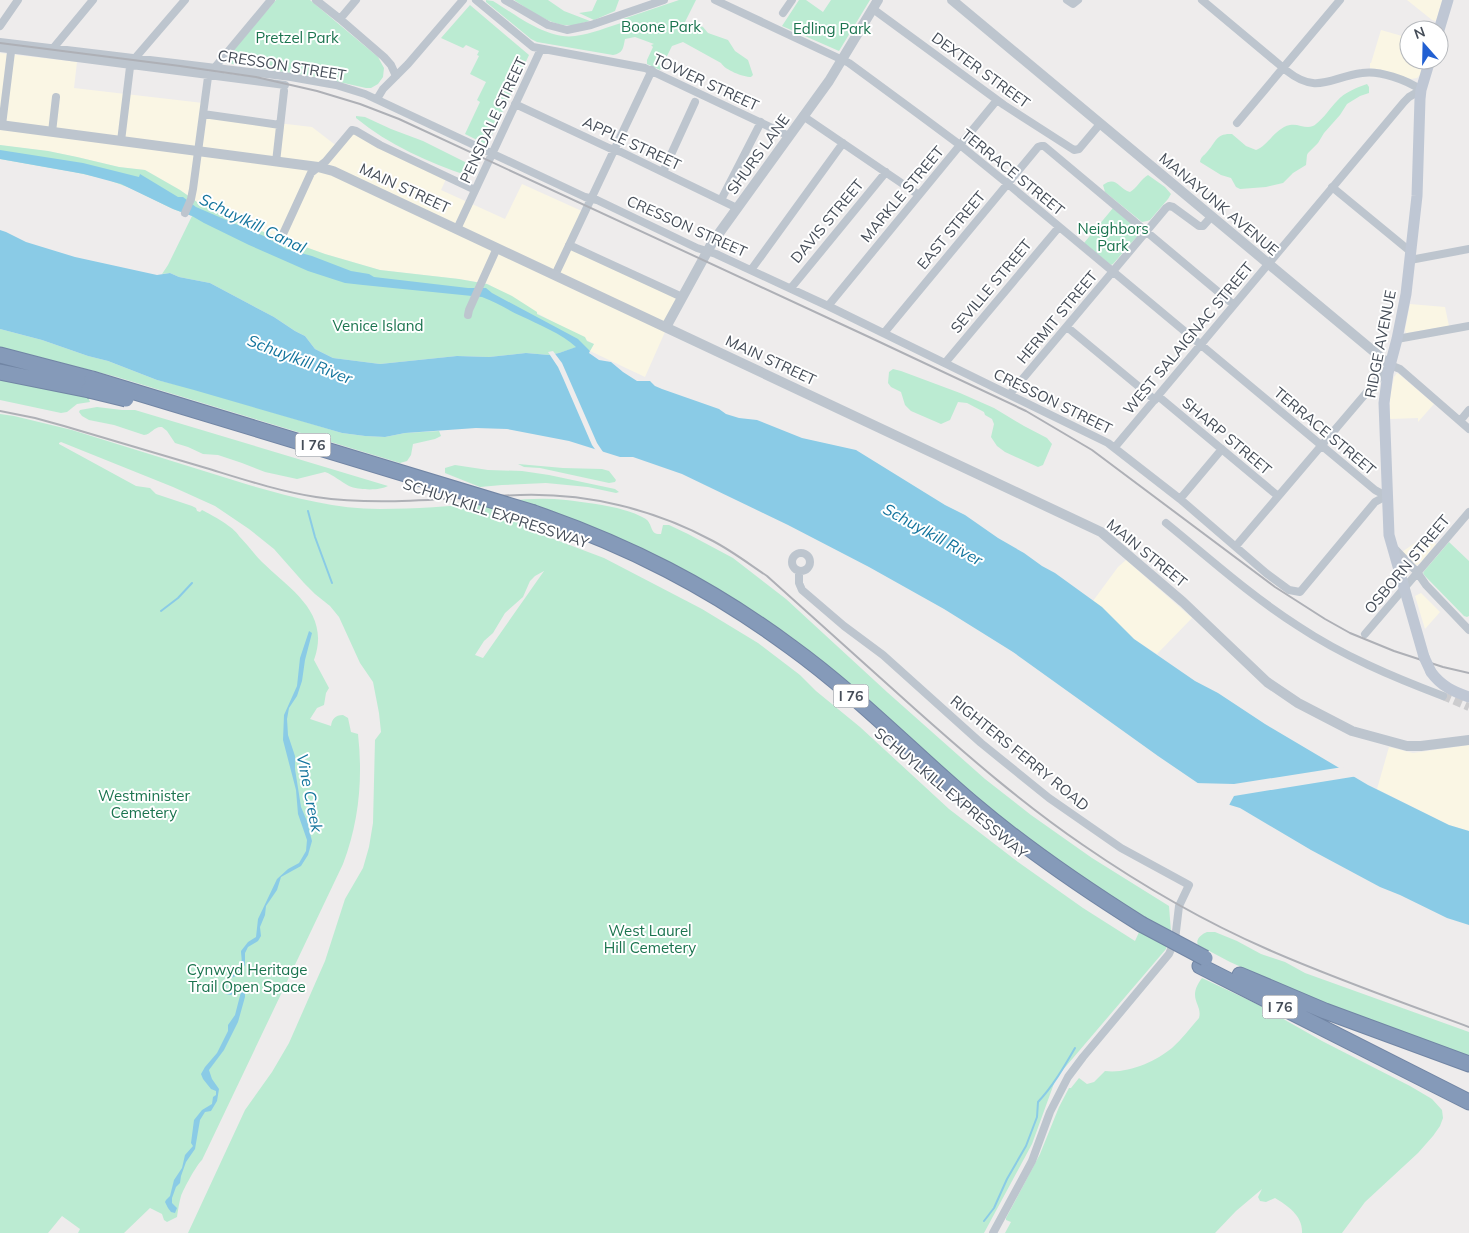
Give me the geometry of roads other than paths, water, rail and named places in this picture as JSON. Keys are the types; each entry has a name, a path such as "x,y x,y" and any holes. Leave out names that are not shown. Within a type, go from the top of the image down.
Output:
{"highway":[{"name":"SCHUYLKILL EXPRESSWAY","path":"0,355 90,384 532,517 644,567 698,596 754,631 822,682 962,807 1051,876 1139,928 1469,1102"},
{"name":"SCHUYLKILL EXPRESSWAY","path":"0,372 90,384"},
{"name":"SCHUYLKILL EXPRESSWAY","path":"1202,962 1469,1064"}],"main road":[{"path":"1442,20 1448,0"},
{"name":"RIDGE AVENUE","path":"1427,70 1421,90 1417,196 1404,305 1390,365 1384,404 1388,527 1424,657 1431,672 1448,688 1469,697"}],"street":[{"path":"2,21 18,0"},
{"path":"55,46 94,0"},
{"path":"136,57 185,0"},
{"path":"216,66 271,0"},
{"path":"316,0 384,57 393,68 396,76"},
{"path":"340,19 356,0"},
{"path":"377,99 383,89 463,0"},
{"name":"TOWER STREET","path":"476,0 530,45 541,49 635,65 652,70 789,136"},
{"path":"505,0 548,25 567,30 591,25 664,0"},
{"name":"TERRACE STREET","path":"715,0 852,65 960,145 1375,490 1386,496"},
{"path":"783,13 792,0"},
{"path":"1203,0 1283,68 1298,78 1313,83 1324,83 1354,74 1369,72 1406,82 1421,90"},
{"path":"1237,123 1340,0"},
{"name":"MANAYUNK AVENUE","path":"954,1 1390,365 1400,369 1469,429"},
{"name":"SHURS LANE","path":"666,327 707,252 829,81 875,4"},
{"name":"DEXTER STREET","path":"875,4 997,100 1077,150 1100,124"},
{"name":"CRESSON STREET","path":"1,39 285,83"},
{"name":"CRESSON STREET","path":"0,48 285,83 336,85 377,99 585,197 591,198 707,252 716,254 791,288 1115,447 1274,579 1290,590 1300,592 1375,502 1386,496"},
{"name":"PENSDALE STREET","path":"457,229 541,49"},
{"path":"1,125 3,89 11,52"},
{"path":"121,141 130,68"},
{"path":"555,275 652,70"},
{"path":"184,213 193,189 208,77"},
{"path":"276,162 285,83"},
{"name":"WEST SALAIGNAC STREET","path":"1115,447 1404,102 1421,90"},
{"path":"52,132 56,97"},
{"name":"MARKLE STREET","path":"828,306 997,100"},
{"path":"662,172 695,102"},
{"name":"APPLE STREET","path":"515,104 737,208"},
{"path":"203,114 280,125"},
{"path":"804,116 919,195"},
{"path":"721,200 760,122"},
{"name":"MAIN STREET","path":"1,125 318,167 333,171 1101,532 1183,602 1267,682 1295,702 1333,722 1358,733 1412,747 1469,740"},
{"path":"283,234 310,176 326,161 352,130 356,130 380,145 475,190"},
{"path":"751,270 843,143"},
{"name":"EAST STREET","path":"884,333 1041,146 1044,146 1146,232"},
{"name":"DAVIS STREET","path":"791,288 886,172"},
{"path":"1332,187 1410,256 1469,249"},
{"name":"HERMIT STREET","path":"1010,394 1169,206 1199,226 1203,226 1211,217"},
{"name":"SEVILLE STREET","path":"945,363 1059,227"},
{"path":"1146,232 1234,305"},
{"path":"569,245 682,297"},
{"path":"468,315 497,248"},
{"path":"1397,339 1469,326"},
{"name":"SHARP STREET","path":"1067,327 1222,449 1278,496"},
{"path":"1236,546 1390,365"},
{"path":"1460,421 1469,410"},
{"path":"1180,500 1222,449"},
{"name":"OSBORN STREET","path":"1365,634 1469,512"},
{"path":"1166,523 1244,588 1298,626 1355,659 1443,696"},
{"path":"1392,546 1417,572 1426,585 1468,626"},
{"name":"RIGHTERS FERRY ROAD","path":"798,571 802,590 882,655 981,743 1034,786 1121,848 1189,885 1179,906 1175,940 1169,954 1068,1077 1050,1112 1032,1162 992,1233"}],"water":[{"name":"Schuylkill River","path":"0,150 83,163 139,177 140,174 178,197 183,197 196,207 266,237 286,249 312,256 351,271 369,274 374,277 468,288 486,288 578,339 590,351 589,353 599,360 611,362 637,381 650,381 655,386 719,409 726,414 757,420 802,438 856,450 945,505 965,515 1055,573 1102,607 1134,639 1195,681 1218,693 1265,724 1368,785 1449,825 1469,831 1469,925 1447,918 1380,887 1311,850 1240,808 1230,805 1013,652 944,609 788,525 682,474 633,457 620,457 569,441 507,429 476,428 405,433 385,437 342,433 157,380 108,361 0,329 0,230 26,242 75,257 157,275 170,273 179,277 210,283 274,317 305,336 315,349 333,358 380,364 457,356 489,357 526,353 549,355 576,347 550,330 482,297 345,283 308,271 249,245 192,216 121,184 84,174 0,159"},
{"path":"309,631 312,633 302,681 297,696 289,708 287,719 288,735 295,756 295,769 301,807 312,841 308,855 301,866 281,877 277,890 266,906 265,915 260,927 261,936 258,941 248,947 245,953 245,965 238,975 227,982 226,988 228,990 233,989 236,984 242,985 245,997 238,1022 224,1050 209,1070 212,1079 219,1089 217,1101 211,1111 205,1112 200,1120 195,1149 186,1162 180,1183 176,1187 172,1198 172,1203 177,1208 175,1213 171,1212 165,1202 170,1196 174,1180 182,1168 185,1155 193,1146 191,1143 194,1120 202,1110 212,1104 213,1097 216,1095 216,1091 211,1089 201,1074 217,1053 228,1031 228,1025 235,1015 242,988 239,987 231,995 226,994 223,988 224,981 237,970 242,961 241,951 248,942 256,937 258,919 277,879 288,869 299,863 306,851 307,840 298,814 296,790 283,740 284,715 297,686 300,658"}],"waterway":[{"name":"Vine Creek","path":"308,511 315,537 332,583"},
{"path":"161,611 178,598 192,583"},
{"path":"984,1221 994,1208 1007,1179 1026,1146 1037,1117 1038,1102 1053,1083 1075,1048"}],"tunnel":[{"path":"1443,696 1469,707"}],"railway":[{"path":"0,43 256,77 317,91 360,104 399,119 1026,411 1092,450 1275,587 1325,619 1350,633 1394,651 1443,667 1469,673"},
{"path":"0,411 35,418 260,484 316,497 367,501 418,501 520,495 570,497 620,505 691,530 734,553 767,576 997,780 1039,813 1105,860 1173,901 1243,938 1342,980 1469,1027"}],"park label":[{"name":"Boone Park","path":"661,26"},
{"name":"Edling Park","path":"832,28"},
{"name":"Pretzel Park","path":"297,37"},
{"name":"Neighbors Park","path":"1113,236"},
{"name":"Venice Island","path":"378,325"},
{"name":"Westminister Cemetery","path":"144,804"},
{"name":"West Laurel Hill Cemetery","path":"650,938"},
{"name":"Cynwyd Heritage Trail Open Space","path":"247,978"}],"water label":[{"name":"Schuylkill Canal","path":"253,223"}]}
